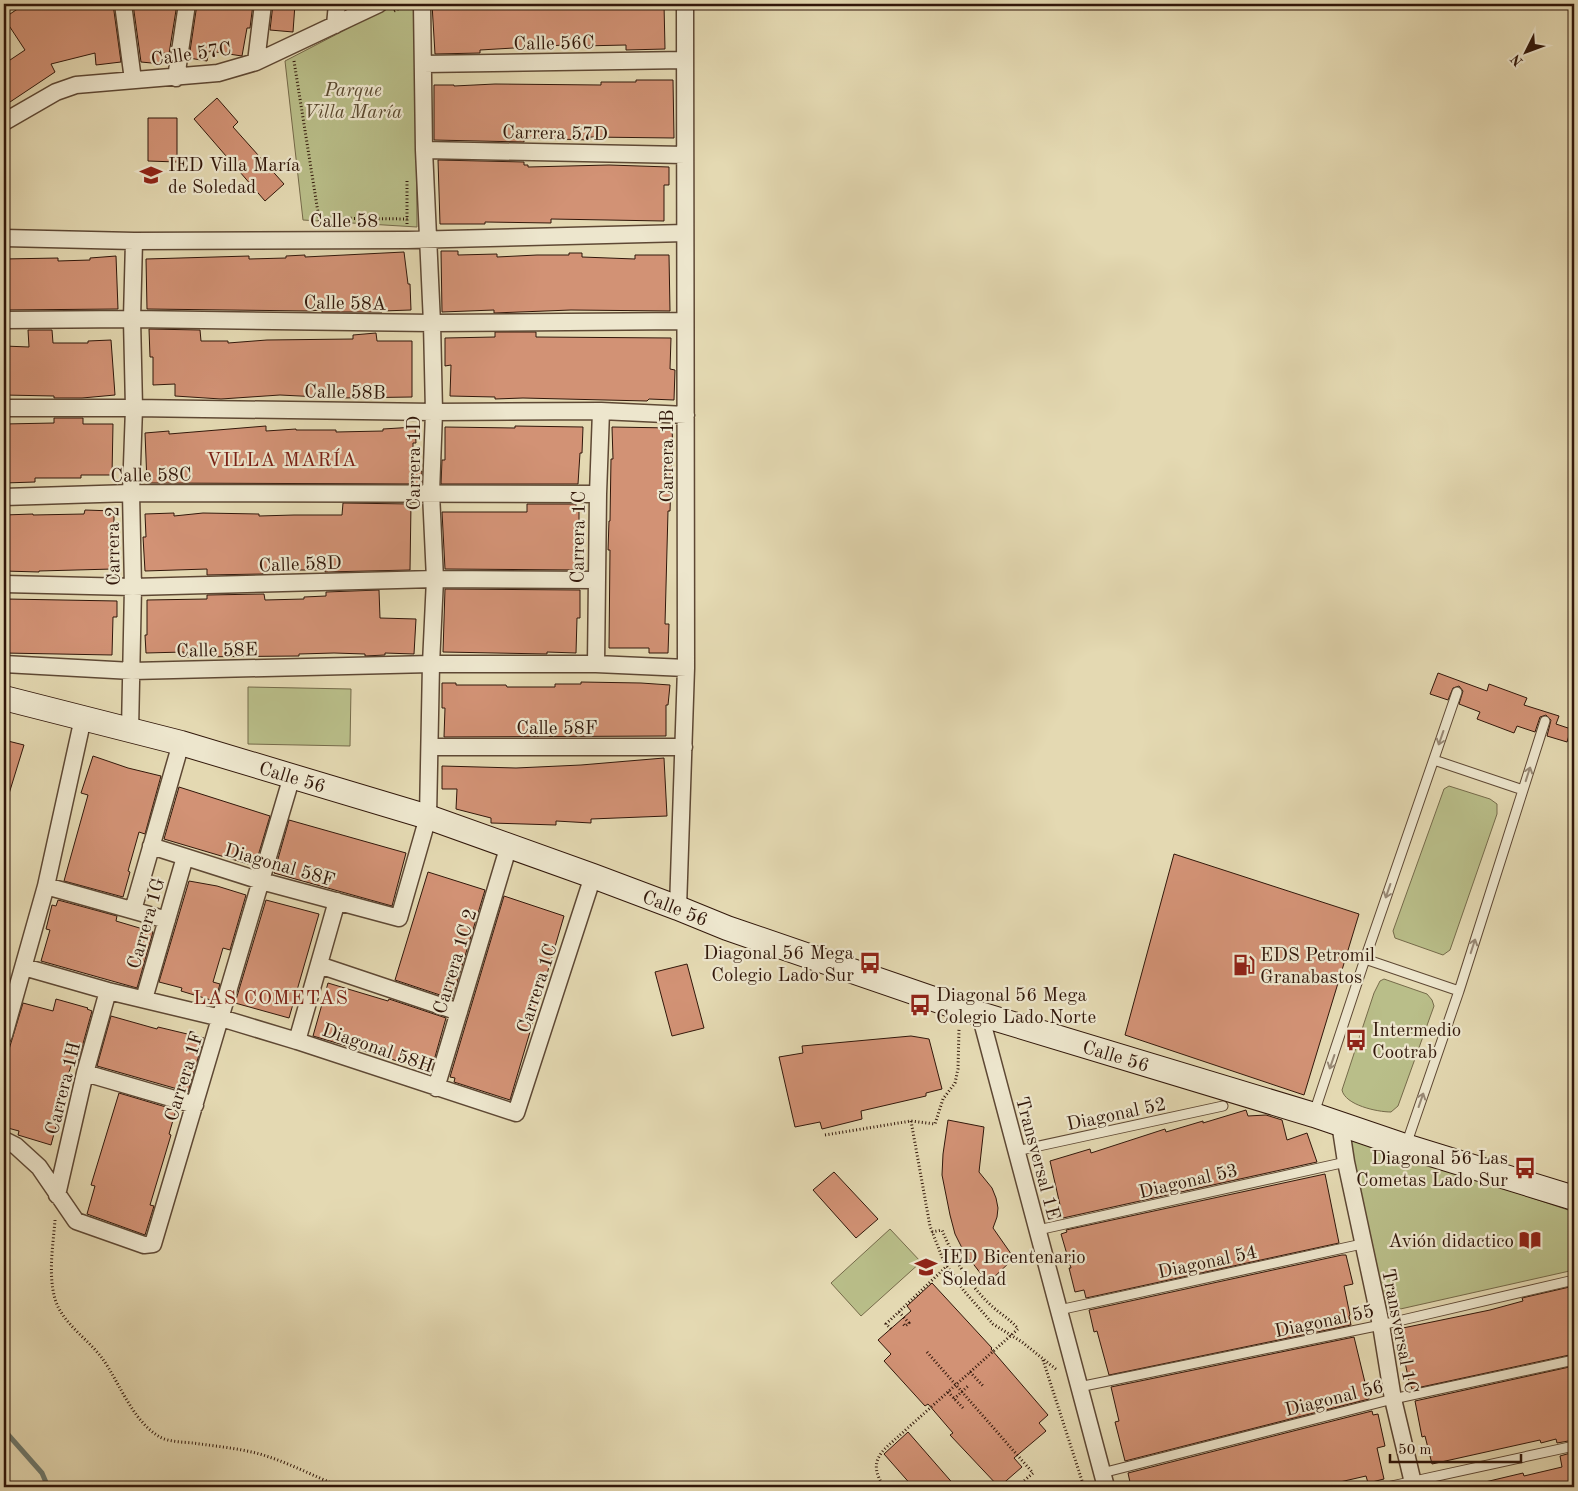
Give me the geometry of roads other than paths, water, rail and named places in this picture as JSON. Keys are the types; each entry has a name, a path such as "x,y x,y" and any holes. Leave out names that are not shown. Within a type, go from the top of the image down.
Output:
{"main road":[{"name":"Calle 56","path":"4,698 181,743 428,817 593,876 755,938 970,1011 1314,1114 1406,1146 1574,1198"}],"street":[{"path":"123,4 133,80"},
{"path":"176,78 187,4"},
{"path":"256,62 263,4"},
{"path":"335,25 337,4"},
{"name":"Calle 57C","path":"4,122 56,92 76,85 218,73 256,62 379,4"},
{"name":"Carrera 1D","path":"399,918 428,817 435,579 431,493 434,412 432,323 424,150 422,4"},
{"name":"Carrera 1B","path":"678,908 686,668 685,4"},
{"name":"Calle 56C","path":"423,64 685,60"},
{"name":"Carrera 57D","path":"424,150 685,155"},
{"name":"Calle 58","path":"4,238 134,241 428,240 685,233"},
{"name":"Carrera 2","path":"130,730 133,587 131,493 134,408 132,319 134,241"},
{"name":"Calle 58A","path":"4,320 132,319 432,323 686,321"},
{"name":"Calle 58B","path":"4,408 434,412 601,411 686,415"},
{"name":"Carrera 1C","path":"596,664 596,580 601,411"},
{"name":"Calle 58C","path":"4,498 131,493 598,494"},
{"name":"Calle 58D","path":"4,584 133,587 435,579 596,580"},
{"name":"Calle 58E","path":"4,664 132,671 431,664"},
{"path":"431,664 596,664 686,668"},
{"path":"4,1034 46,886 83,718"},
{"path":"133,910 181,743"},
{"name":"Calle 58F","path":"430,747 684,747"},
{"name":"Carrera 1F","path":"57,1195 76,1221 144,1245 153,1244 292,776"},
{"name":"Carrera 1C 2","path":"436,1088 509,845"},
{"name":"Diagonal 58F","path":"151,846 184,858 399,918"},
{"name":"Carrera 1G","path":"144,999 184,858"},
{"name":"Carrera 1C","path":"516,1113 593,876"},
{"path":"46,886 166,920"},
{"path":"297,1040 337,901"},
{"path":"319,965 459,1012"},
{"name":"Diagonal 58H","path":"24,967 108,991 221,1018 297,1040 436,1088 516,1113"},
{"name":"Carrera 1H","path":"57,1195 85,1073 108,991"},
{"name":"Transversal 1E","path":"970,1011 1016,1151 1104,1480"},
{"path":"85,1073 195,1106"},
{"name":"Transversal 1C","path":"1340,1123 1362,1244 1381,1325 1393,1399 1413,1484"},
{"path":"4,1140 16,1146 40,1167 57,1195"}],"lane":[{"path":"1314,1114 1457,692"},
{"path":"1406,1146 1459,991 1545,722"},
{"path":"1434,760 1523,790"},
{"path":"1365,959 1459,991"},
{"name":"Diagonal 52","path":"1016,1151 1223,1106"},
{"name":"Diagonal 53","path":"1038,1230 1346,1162"},
{"name":"Diagonal 54","path":"1059,1310 1362,1244"},
{"name":"Diagonal 55","path":"1079,1387 1381,1325 1574,1280"},
{"name":"Diagonal 56","path":"1104,1480 1393,1399 1574,1360"},
{"path":"1387,1487 1413,1484 1574,1446"}],"waterway":[{"path":"4,1430 42,1473 48,1487"}],"place":[{"name":"IED Villa María de Soledad","path":"151,175"},
{"name":"Diagonal 56 Mega Colegio Lado Sur","path":"870,963"},
{"name":"EDS Petromil Granabastos","path":"1244,965"},
{"name":"Diagonal 56 Mega Colegio Lado Norte","path":"920,1005"},
{"name":"Intermedio Cootrab","path":"1356,1040"},
{"name":"Diagonal 56 Las Cometas Lado Sur","path":"1525,1168"},
{"name":"Avión didactico","path":"1530,1240"},
{"name":"IED Bicentenario Soledad","path":"926,1267"}],"district":[{"name":"VILLA MARÍA","path":"282,459"},
{"name":"LAS COMETAS","path":"271,997"}],"park label":[{"name":"Parque Villa María","path":"353,100"}]}
